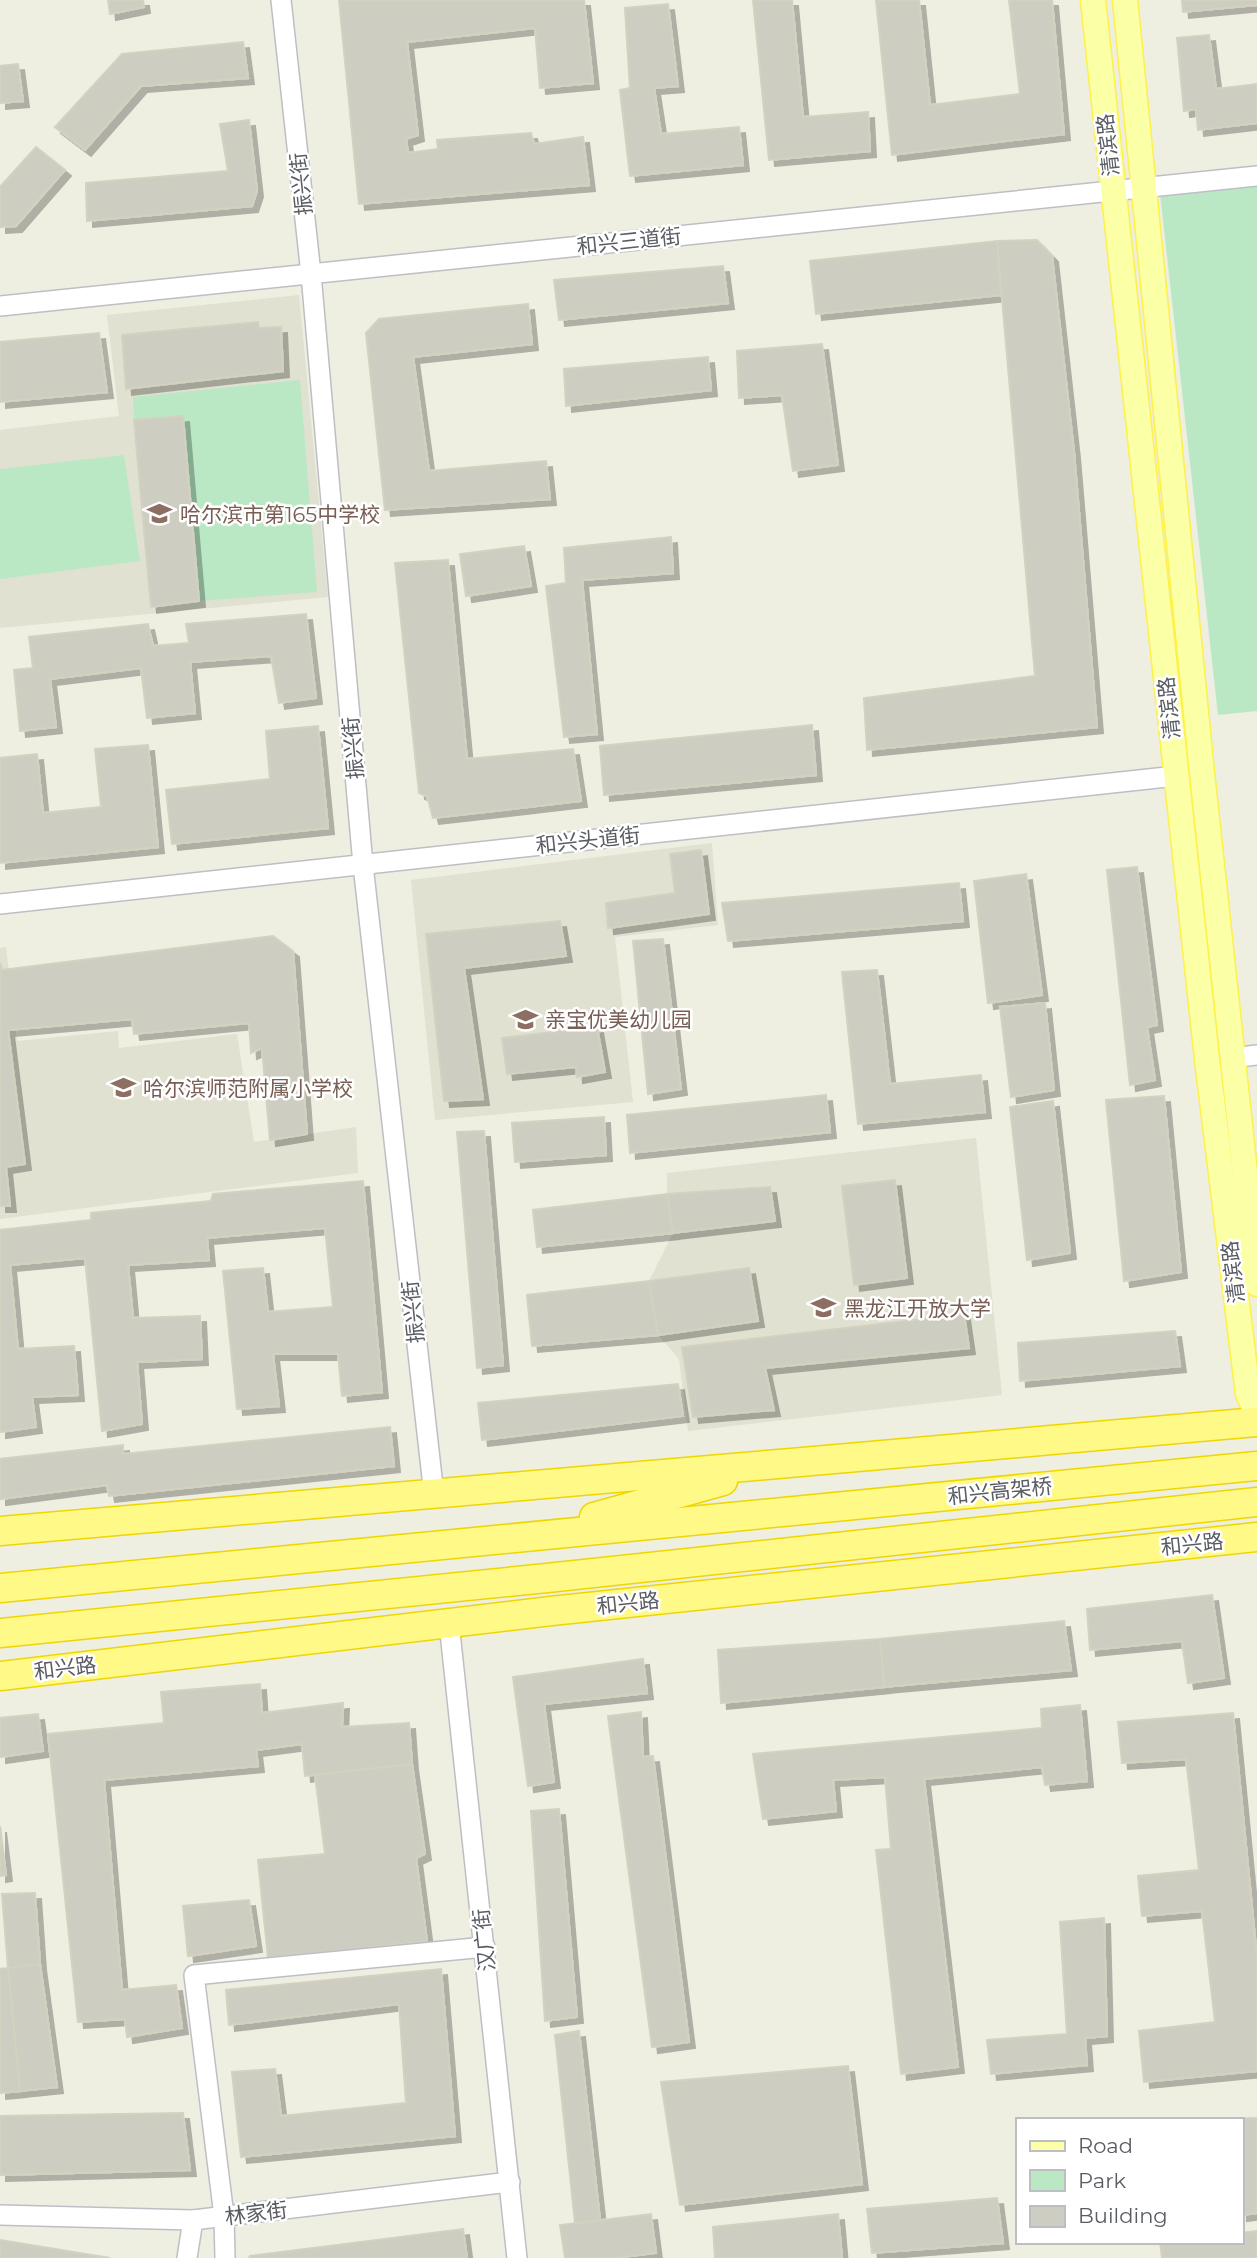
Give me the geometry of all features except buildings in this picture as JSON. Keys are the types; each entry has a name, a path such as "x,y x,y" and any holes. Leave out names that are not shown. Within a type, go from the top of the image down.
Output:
{"highway":[{"path":"0,1531 1257,1422"},
{"path":"0,1588 526,1536 793,1461"},
{"name":"和兴高架桥","path":"526,1536 1257,1466"},
{"name":"和兴高架桥","path":"747,1555 1257,1502"},
{"name":"和兴路","path":"0,1676 551,1611 1257,1537"},
{"path":"551,1611 747,1555"},
{"name":"和兴路","path":"0,1633 547,1578 747,1555"}],"main road":[{"name":"清滨路","path":"1093,0 1205,1045 1248,1394 1257,1414"},
{"name":"清滨路","path":"1125,0 1257,1284"}],"street":[{"name":"振兴街","path":"281,0 311,274 363,865 434,1495"},
{"name":"和兴三道街","path":"0,306 1257,176"},
{"name":"和兴头道街","path":"0,904 1176,776"},
{"path":"1232,1058 1257,1055"},
{"name":"汉广街","path":"449,1623 517,2258"},
{"path":"225,2258 224,2216 194,1975 485,1947"},
{"name":"林家街","path":"0,2215 193,2220 510,2182"},
{"path":"187,2258 193,2220"}],"shaded area":[{"name":"哈尔滨市第165中学校","path":"299,295 328,597 0,628 0,430 119,416 107,315"},
{"name":"亲宝优美幼儿园","path":"712,843 718,925 615,937 633,1102 435,1120 411,880"},
{"name":"哈尔滨师范附属小学校","path":"6,947 17,1041 118,1031 119,1048 237,1034 254,1142 356,1127 358,1173 0,1219 0,948"},
{"name":"黑龙江开放大学","path":"976,1138 1002,1395 688,1431 679,1359 658,1335 649,1281 673,1233 667,1173"}],"green space":[{"path":"1257,184 1257,711 1218,715 1160,193"},
{"path":"300,380 317,592 199,601 183,417 134,420 133,397"},
{"path":"124,455 140,561 0,579 0,469"}],"place":[{"name":"哈尔滨市第165中学校","path":"160,514"},
{"name":"亲宝优美幼儿园","path":"525,1019"},
{"name":"哈尔滨师范附属小学校","path":"123,1088"},
{"name":"黑龙江开放大学","path":"824,1308"}]}
